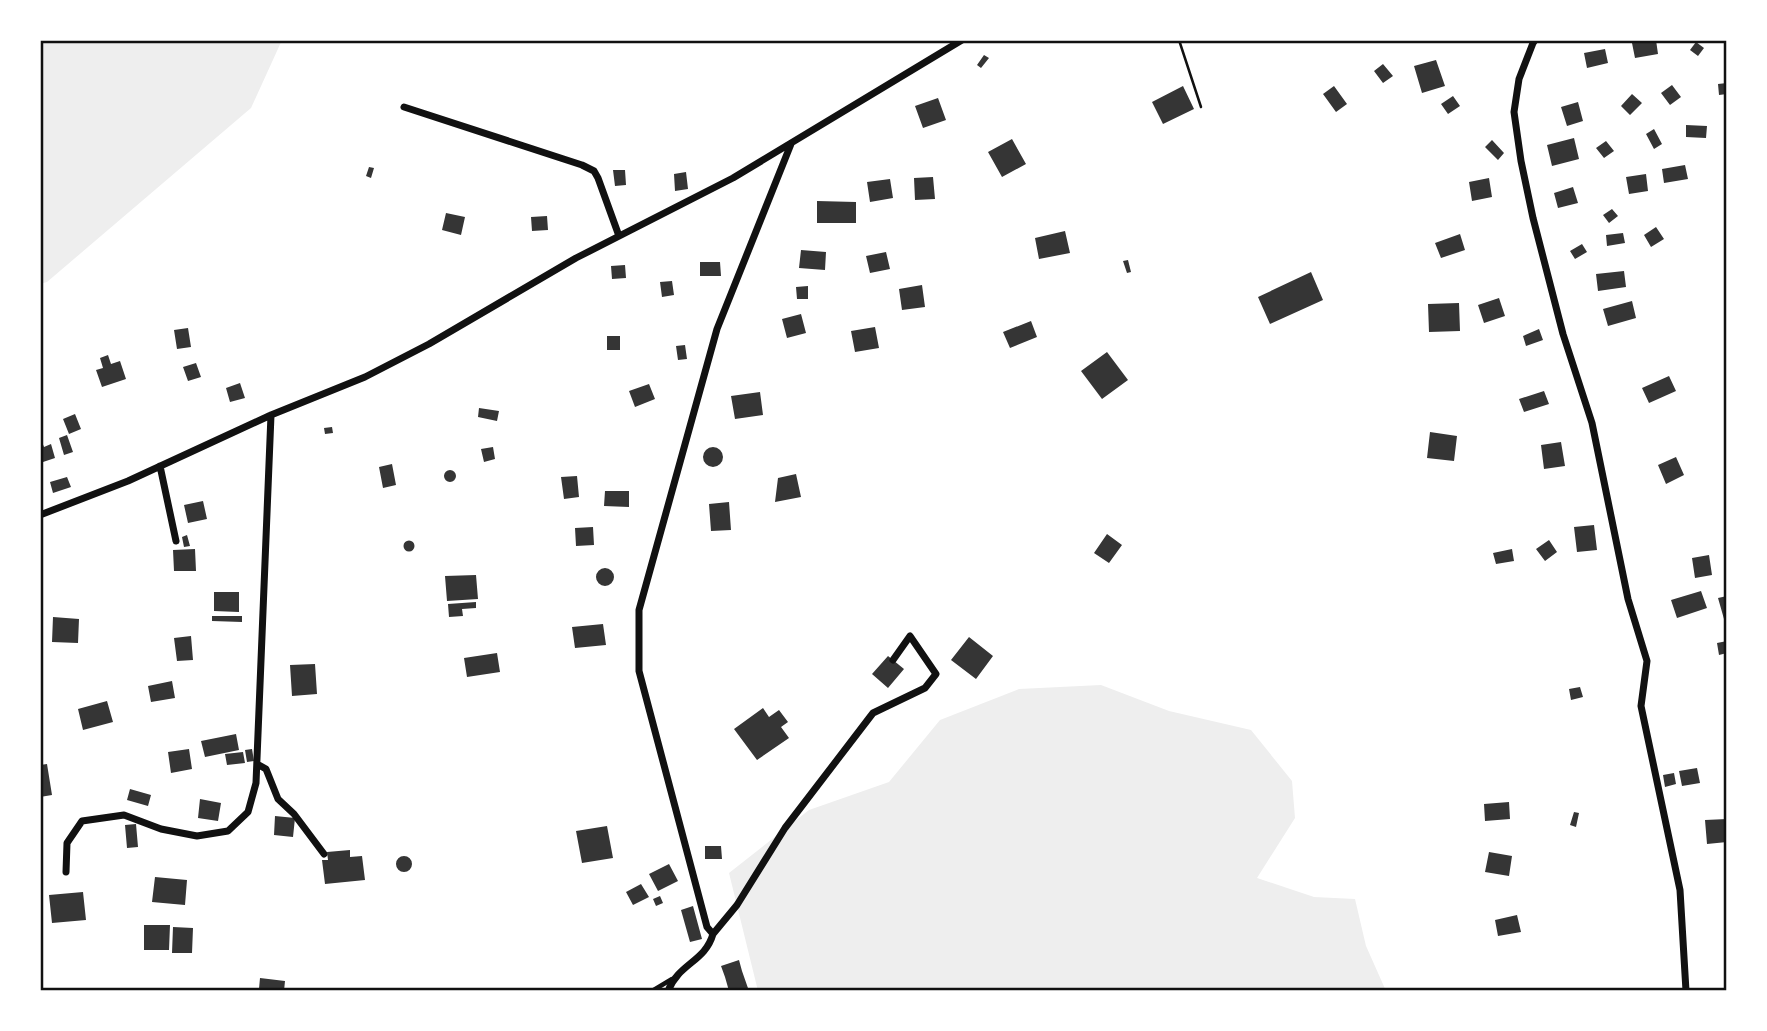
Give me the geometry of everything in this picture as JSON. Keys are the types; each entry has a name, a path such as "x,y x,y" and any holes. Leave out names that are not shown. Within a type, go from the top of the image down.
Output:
{"street":[{"path":"40,515 365,377 418,350 576,258 733,178 962,40"},
{"path":"1535,40 1519,79 1514,112 1533,218 1563,334 1592,423 1628,600 1647,661 1641,706 1681,890 1686,991"},
{"path":"404,107 582,165 594,172 619,236"},
{"path":"713,934 707,927 639,671 639,610 717,329 791,143"},
{"path":"66,872 66,844 82,821 124,815 161,829 197,836 228,831 248,812 256,783 271,415"},
{"path":"160,466 176,541"},
{"path":"668,991 673,979 710,945 713,934 737,905 785,828 873,713 925,688 936,674 910,636 893,660"},
{"path":"257,765 266,769 278,799 294,814 324,854"}],"lane":[{"path":"652,991 673,979"}],"path":[{"path":"1179,40 1201,107"}],"shaded area":[{"path":"40,40 282,40 251,108 47,282 40,284"},
{"path":"1101,685 1169,711 1251,730 1292,781 1295,818 1257,878 1314,897 1355,899 1366,946 1386,991 758,991 729,873 809,810 889,782 940,720 1019,689"}],"building":[{"path":"1656,40 1658,54 1635,58 1632,43"},
{"path":"1696,42 1704,48 1698,56 1690,50"},
{"path":"1605,49 1608,63 1587,68 1584,53"},
{"path":"984,55 989,58 981,68 977,65"},
{"path":"1436,60 1445,86 1422,93 1414,66"},
{"path":"1383,64 1393,76 1383,83 1374,71"},
{"path":"1727,83 1727,94 1719,95 1718,84"},
{"path":"1672,85 1681,97 1670,105 1661,93"},
{"path":"1183,86 1194,109 1163,124 1152,102"},
{"path":"1334,86 1347,104 1336,112 1323,94"},
{"path":"1632,94 1642,103 1630,115 1621,106"},
{"path":"1453,96 1460,106 1448,114 1441,104"},
{"path":"938,98 946,120 923,128 915,106"},
{"path":"1578,102 1583,121 1567,126 1561,107"},
{"path":"1686,125 1707,126 1706,138 1686,137"},
{"path":"1654,129 1662,144 1654,149 1646,134"},
{"path":"1574,138 1579,159 1552,166 1547,145"},
{"path":"1012,139 1026,164 1002,177 988,152"},
{"path":"1492,140 1504,153 1498,160 1485,147"},
{"path":"1606,141 1614,151 1604,158 1596,148"},
{"path":"1685,165 1688,179 1664,183 1662,169"},
{"path":"369,167 374,168 371,178 366,176"},
{"path":"613,170 625,170 626,185 615,186"},
{"path":"686,172 688,189 675,191 674,174"},
{"path":"1646,174 1648,191 1629,194 1626,177"},
{"path":"933,177 935,199 915,200 914,178"},
{"path":"1489,178 1492,197 1472,201 1469,182"},
{"path":"890,179 893,198 870,202 867,182"},
{"path":"1573,187 1578,203 1558,208 1554,193"},
{"path":"817,201 856,202 856,223 817,223"},
{"path":"1612,209 1618,216 1609,223 1603,215"},
{"path":"446,213 465,217 461,235 442,230"},
{"path":"547,216 548,230 532,231 531,217"},
{"path":"1656,227 1664,239 1651,247 1644,235"},
{"path":"1065,231 1070,253 1039,259 1035,238"},
{"path":"1623,233 1625,243 1607,246 1606,235"},
{"path":"1460,234 1465,250 1441,258 1435,243"},
{"path":"1582,244 1587,252 1575,259 1570,251"},
{"path":"801,250 826,252 825,270 799,268"},
{"path":"886,252 890,269 870,273 866,256"},
{"path":"1128,260 1131,272 1127,273 1123,261"},
{"path":"700,262 720,262 721,276 700,276"},
{"path":"625,265 626,278 612,279 611,266"},
{"path":"1624,271 1626,287 1598,291 1596,274"},
{"path":"1311,272 1323,300 1270,324 1258,297"},
{"path":"672,281 674,295 662,297 660,282"},
{"path":"922,285 925,307 902,310 899,289"},
{"path":"808,286 808,299 797,299 796,287"},
{"path":"1499,298 1505,316 1484,323 1478,305"},
{"path":"1632,301 1636,318 1608,326 1603,309"},
{"path":"1459,303 1460,331 1429,332 1428,304"},
{"path":"801,314 806,333 787,338 782,319"},
{"path":"1031,321 1037,337 1010,348 1003,332"},
{"path":"875,327 879,348 855,352 851,331"},
{"path":"188,328 191,347 177,349 174,330"},
{"path":"1539,329 1543,340 1526,346 1523,336"},
{"path":"607,336 620,336 620,350 607,350"},
{"path":"685,345 687,359 678,360 676,346"},
{"path":"1107,352 1128,380 1102,399 1081,371"},
{"path":"108,355 111,364 120,361 126,379 102,387 96,370 103,368 100,358"},
{"path":"196,363 201,377 188,381 183,367"},
{"path":"1669,376 1676,391 1649,403 1642,388"},
{"path":"240,383 245,398 230,402 226,388"},
{"path":"649,384 655,399 635,407 629,391"},
{"path":"1544,391 1549,404 1524,412 1519,399"},
{"path":"760,392 763,415 735,419 731,396"},
{"path":"479,408 499,411 497,421 478,417"},
{"path":"75,414 81,429 69,434 63,419"},
{"path":"332,427 333,433 325,434 324,428"},
{"path":"1430,432 1457,436 1454,461 1427,458"},
{"path":"67,435 73,452 64,455 59,438"},
{"path":"40,437 44,447 51,444 55,458 40,463"},
{"path":"1561,442 1565,466 1544,469 1541,445"},
{"path":"493,447 495,459 484,462 481,449"},
{"path":"713,447 720,450 723,457 720,464 713,467 706,464 703,457 706,450"},
{"path":"1676,457 1684,475 1666,484 1658,465"},
{"path":"392,464 396,485 383,488 379,467"},
{"path":"450,470 456,476 450,482 444,476"},
{"path":"796,474 801,497 775,502 778,478"},
{"path":"577,476 579,497 564,499 561,477"},
{"path":"67,477 71,487 53,493 50,482"},
{"path":"605,491 629,491 629,507 604,506"},
{"path":"203,501 207,519 188,523 184,505"},
{"path":"729,502 731,530 711,531 709,504"},
{"path":"1594,525 1597,550 1577,552 1574,527"},
{"path":"593,527 594,545 576,546 575,528"},
{"path":"1107,534 1122,545 1109,563 1094,553"},
{"path":"187,535 190,546 184,547 182,537"},
{"path":"409,540 415,546 409,552 403,546"},
{"path":"1549,540 1557,552 1545,561 1536,549"},
{"path":"195,549 196,571 174,571 173,550"},
{"path":"1512,549 1514,561 1496,564 1493,553"},
{"path":"1709,555 1712,575 1695,578 1692,558"},
{"path":"601,568 609,568 614,577 612,584 601,586 596,581 596,573"},
{"path":"476,575 478,599 447,601 445,576"},
{"path":"1701,591 1707,608 1677,618 1671,600"},
{"path":"214,592 239,592 239,612 214,611"},
{"path":"1727,596 1727,618 1724,619 1718,598"},
{"path":"476,602 476,608 462,609 463,616 449,617 448,604"},
{"path":"212,616 242,616 242,622 212,621"},
{"path":"53,617 79,619 78,643 52,642"},
{"path":"603,624 606,645 575,648 572,627"},
{"path":"191,636 193,660 177,661 174,638"},
{"path":"969,637 993,656 976,679 951,660"},
{"path":"1727,641 1727,653 1719,655 1717,643"},
{"path":"497,653 500,672 467,677 464,658"},
{"path":"888,656 904,669 888,688 872,674"},
{"path":"315,664 317,694 292,696 290,665"},
{"path":"172,681 175,698 151,702 148,686"},
{"path":"1580,687 1583,697 1571,700 1569,689"},
{"path":"107,701 113,722 83,730 78,709"},
{"path":"763,708 769,717 779,710 788,722 781,727 789,738 757,760 734,729"},
{"path":"236,734 239,750 205,757 201,741"},
{"path":"189,749 192,769 171,773 168,752"},
{"path":"252,749 254,761 247,762 245,750"},
{"path":"243,752 245,763 227,765 225,754"},
{"path":"47,764 52,795 40,797 40,765"},
{"path":"1697,768 1700,783 1682,786 1679,771"},
{"path":"1674,773 1676,784 1665,787 1663,775"},
{"path":"130,789 151,795 148,806 127,800"},
{"path":"200,799 221,803 218,821 198,818"},
{"path":"1509,802 1510,819 1485,821 1484,804"},
{"path":"1574,812 1579,813 1576,827 1570,825"},
{"path":"275,816 295,818 293,837 274,835"},
{"path":"1727,819 1727,842 1707,844 1705,820"},
{"path":"136,824 138,847 127,848 125,825"},
{"path":"607,826 613,858 582,863 576,831"},
{"path":"705,846 721,846 722,859 705,859"},
{"path":"350,850 350,857 362,856 365,880 325,884 322,860 328,860 327,852"},
{"path":"1489,852 1512,856 1509,876 1485,872"},
{"path":"404,856 410,858 410,870 404,872 398,870 396,864 398,858"},
{"path":"669,864 678,881 658,891 649,874"},
{"path":"155,877 187,880 185,905 152,902"},
{"path":"641,884 649,897 633,905 626,892"},
{"path":"83,892 86,920 52,923 49,895"},
{"path":"660,896 663,903 656,906 653,899"},
{"path":"693,906 702,939 690,942 681,910"},
{"path":"1517,915 1521,932 1498,936 1495,920"},
{"path":"144,925 170,925 169,950 144,950"},
{"path":"173,927 193,928 192,953 172,953"},
{"path":"739,960 749,991 729,991 721,966"},
{"path":"260,978 285,981 284,991 259,989"}]}
